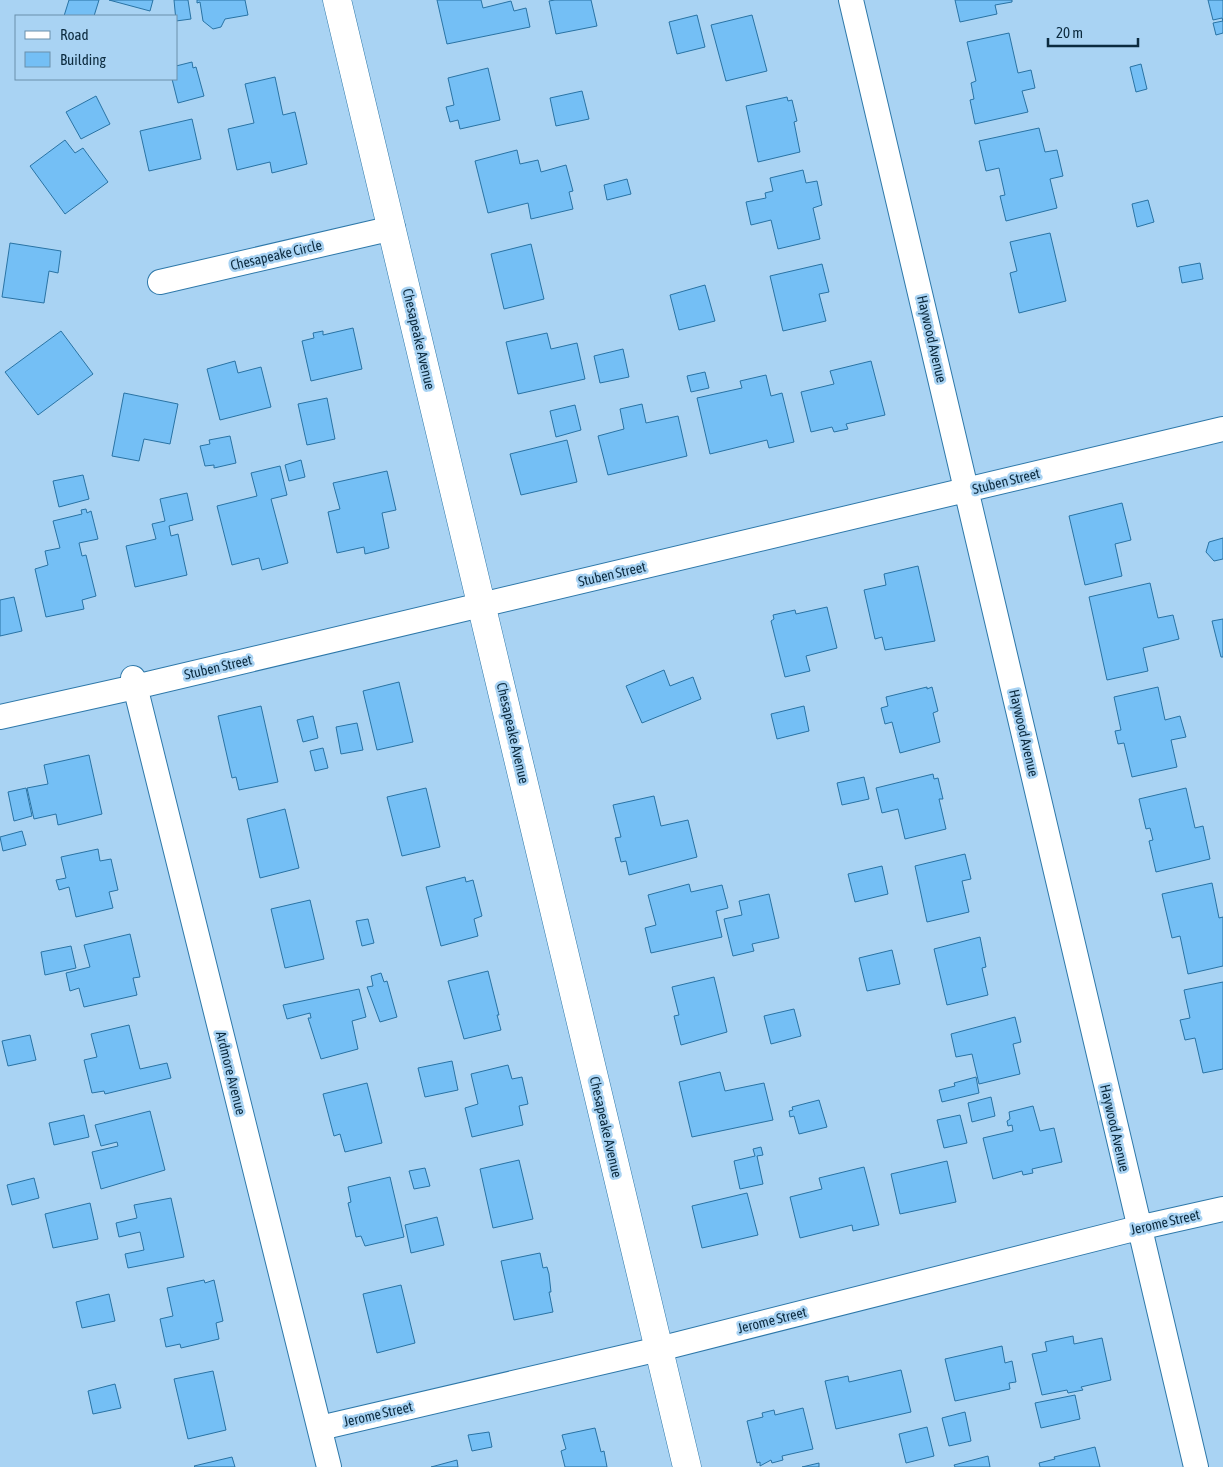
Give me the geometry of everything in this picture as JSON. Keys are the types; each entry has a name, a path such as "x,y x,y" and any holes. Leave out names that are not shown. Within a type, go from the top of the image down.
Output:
{"street":[{"name":"Chesapeake Avenue","path":"337,0 688,1467"},
{"name":"Haywood Avenue","path":"851,0 968,490 1138,1228 1196,1467"},
{"name":"Chesapeake Circle","path":"160,282 393,228"},
{"name":"Stuben Street","path":"0,717 134,682 482,605 1223,429"},
{"name":"Ardmore Avenue","path":"134,682 329,1467"},
{"name":"Jerome Street","path":"320,1428 659,1349 1138,1228 1223,1209"}],"building":[{"path":"69,0 99,0 94,15 64,15"},
{"path":"109,0 153,0 150,11"},
{"path":"174,0 188,0 191,19 178,21 178,15 175,15"},
{"path":"197,0 245,0 248,15 225,19 221,27 213,29 203,21 200,2 197,3"},
{"path":"437,0 481,0 483,8 511,1 514,11 526,8 530,27 447,44"},
{"path":"591,0 597,26 556,34 549,1"},
{"path":"955,0 1012,0 1012,2 995,5 997,14 960,22"},
{"path":"1208,0 1223,0 1223,21 1222,18 1213,20"},
{"path":"697,15 705,47 677,54 669,22"},
{"path":"752,15 767,71 726,81 711,25"},
{"path":"1223,21 1223,33 1216,35 1213,23"},
{"path":"1009,33 1018,73 1031,70 1035,88 1022,91 1028,112 975,124 970,100 974,99 971,83 976,81 967,42"},
{"path":"192,62 193,68 196,67 204,96 178,103 172,80 178,80 178,66"},
{"path":"1141,64 1147,89 1136,92 1130,67"},
{"path":"488,68 500,120 460,129 458,120 450,122 446,107 454,105 448,78"},
{"path":"275,77 283,115 295,112 307,164 272,173 270,162 237,170 228,129 254,123 245,84"},
{"path":"582,91 589,119 556,126 550,98"},
{"path":"96,96 110,124 81,139 66,112"},
{"path":"787,97 788,101 792,100 797,121 794,122 800,152 758,162 746,106"},
{"path":"192,119 201,159 149,171 140,131"},
{"path":"1039,128 1045,152 1057,150 1063,176 1050,179 1057,208 1006,221 1000,196 1005,195 999,168 986,171 979,141"},
{"path":"65,140 75,153 83,148 108,182 65,214 30,166"},
{"path":"517,150 520,164 538,160 541,172 566,165 573,191 569,192 573,209 531,219 528,203 488,213 475,161"},
{"path":"803,170 806,183 817,181 822,205 813,208 820,239 778,249 771,220 751,225 746,202 766,198 765,193 773,191 770,178"},
{"path":"627,179 631,194 607,200 604,185"},
{"path":"1148,200 1154,222 1137,227 1132,204"},
{"path":"1050,233 1066,301 1019,313 1010,273 1017,271 1010,242"},
{"path":"10,243 61,251 58,273 49,271 44,303 2,297"},
{"path":"531,244 544,299 504,309 491,254"},
{"path":"1200,263 1203,279 1182,283 1179,267"},
{"path":"822,264 829,292 819,294 826,321 783,331 770,276"},
{"path":"705,285 715,321 679,330 670,295"},
{"path":"353,328 362,369 311,381 302,341 314,338 313,333 323,331 323,335"},
{"path":"61,331 93,374 38,415 5,372"},
{"path":"547,333 551,349 577,343 585,379 518,394 506,342"},
{"path":"623,349 629,377 600,383 594,356"},
{"path":"235,361 238,373 261,367 271,407 220,420 207,369"},
{"path":"871,361 885,415 846,424 848,429 834,432 832,427 811,432 801,392 834,384 830,371"},
{"path":"705,372 709,388 691,392 687,376"},
{"path":"766,375 771,396 782,393 794,442 769,448 767,440 710,454 697,398 742,388 740,381"},
{"path":"124,393 178,404 170,444 144,439 139,461 112,456"},
{"path":"327,398 335,439 307,445 298,404"},
{"path":"642,404 646,423 678,416 687,456 608,475 598,436 624,429 620,409"},
{"path":"575,405 581,430 556,437 550,411"},
{"path":"230,436 236,463 214,468 214,465 205,466 200,446 210,444 209,440"},
{"path":"567,440 577,482 521,495 510,454"},
{"path":"301,460 305,477 289,481 285,465"},
{"path":"280,466 287,495 271,499 288,563 262,570 259,558 232,565 217,506 257,496 251,473"},
{"path":"387,471 396,510 382,513 389,548 365,554 364,547 337,553 328,512 340,509 333,483"},
{"path":"83,475 89,499 59,507 53,481"},
{"path":"187,493 193,520 169,526 171,536 178,534 187,575 135,587 126,546 156,539 152,524 165,521 160,499"},
{"path":"1122,503 1131,540 1115,544 1122,576 1085,585 1069,516"},
{"path":"86,509 87,513 91,511 98,539 79,543 82,556 86,555 96,596 82,600 84,609 46,617 35,569 48,565 45,551 60,548 53,521 82,514 81,510"},
{"path":"1223,538 1223,559 1214,561 1206,552 1209,542"},
{"path":"918,566 935,641 885,650 882,637 875,639 864,590 886,585 884,574"},
{"path":"1150,583 1158,618 1173,615 1179,639 1143,648 1148,671 1107,680 1089,597"},
{"path":"14,597 22,631 0,636 0,600"},
{"path":"827,607 837,648 806,656 810,671 785,677 771,621 774,619 773,615 795,610 796,614"},
{"path":"1223,619 1223,657 1221,657 1212,621"},
{"path":"664,670 670,686 693,677 701,699 642,723 626,686"},
{"path":"399,682 413,742 377,750 363,691"},
{"path":"927,687 927,689 932,687 938,711 933,713 940,742 900,753 892,722 885,724 881,708 888,706 886,697"},
{"path":"1158,687 1165,720 1180,716 1186,737 1171,740 1177,767 1132,777 1124,743 1118,744 1115,731 1121,730 1114,697"},
{"path":"261,706 278,782 239,790 236,777 232,778 218,716"},
{"path":"804,706 809,731 777,739 771,714"},
{"path":"313,716 318,738 303,742 297,720"},
{"path":"357,723 363,750 341,754 336,727"},
{"path":"323,748 328,768 315,771 310,751"},
{"path":"89,755 102,814 58,825 56,814 34,819 27,788 48,784 44,765"},
{"path":"933,774 934,779 938,778 943,799 939,799 946,829 905,839 898,809 882,813 876,788"},
{"path":"864,777 869,799 842,805 837,783"},
{"path":"26,788 32,816 14,821 8,792"},
{"path":"426,788 440,847 402,856 387,797"},
{"path":"1186,788 1195,828 1203,826 1210,859 1156,872 1149,841 1153,840 1150,828 1146,829 1139,799"},
{"path":"654,796 661,826 688,820 697,857 629,875 626,861 621,862 615,838 621,837 613,805"},
{"path":"285,809 299,868 260,878 247,819"},
{"path":"22,831 26,845 3,851 0,837"},
{"path":"98,849 100,861 111,859 118,890 109,892 113,908 76,917 69,887 59,890 56,880 66,878 61,857"},
{"path":"965,854 971,879 962,881 969,912 927,922 915,866"},
{"path":"882,866 888,894 855,902 848,874"},
{"path":"465,877 466,882 473,880 482,916 474,919 478,936 441,946 426,887"},
{"path":"1212,883 1219,918 1223,917 1223,966 1188,974 1180,936 1172,938 1162,894"},
{"path":"689,884 691,892 722,885 728,908 716,911 722,937 651,953 645,928 656,925 648,895"},
{"path":"769,894 779,938 752,944 754,951 733,956 724,919 742,915 739,901"},
{"path":"310,900 324,959 285,968 271,909"},
{"path":"368,919 374,943 362,946 356,921"},
{"path":"130,934 140,977 133,978 137,995 84,1007 79,988 70,991 66,973 90,967 84,945"},
{"path":"980,937 986,967 982,968 988,995 947,1005 934,949"},
{"path":"71,946 76,968 45,975 41,952"},
{"path":"892,950 900,984 867,991 859,958"},
{"path":"488,971 501,1030 464,1039 448,981"},
{"path":"381,973 384,982 387,981 397,1017 380,1022 367,987 373,986 371,976"},
{"path":"714,977 727,1032 681,1045 674,1016 679,1015 672,987"},
{"path":"1223,982 1223,1069 1203,1073 1195,1038 1185,1040 1180,1020 1190,1018 1184,990"},
{"path":"359,989 366,1017 352,1021 358,1049 321,1059 308,1018 311,1018 310,1013 287,1019 283,1005"},
{"path":"794,1009 801,1036 771,1044 764,1016"},
{"path":"1015,1017 1021,1042 1013,1044 1020,1074 979,1084 972,1054 956,1057 951,1034"},
{"path":"129,1025 140,1069 167,1063 171,1078 105,1094 104,1091 92,1093 84,1060 97,1057 91,1034"},
{"path":"30,1035 36,1060 8,1066 2,1041"},
{"path":"452,1061 458,1090 425,1097 418,1068"},
{"path":"508,1065 512,1079 522,1077 528,1104 519,1106 523,1125 472,1137 465,1108 478,1104 471,1074"},
{"path":"720,1072 725,1091 764,1083 773,1120 692,1137 679,1082"},
{"path":"976,1077 979,1093 942,1102 939,1090 955,1086 954,1083"},
{"path":"367,1083 382,1143 345,1152 340,1134 334,1136 323,1094"},
{"path":"991,1097 995,1116 972,1122 968,1103"},
{"path":"819,1100 827,1127 799,1134 794,1116 790,1117 789,1111 793,1110 792,1107"},
{"path":"1033,1106 1040,1131 1054,1128 1062,1162 1032,1169 1033,1173 1023,1175 1022,1171 993,1179 983,1138 1013,1131 1012,1125 1008,1126 1009,1112"},
{"path":"150,1111 165,1170 101,1189 92,1152 118,1146 117,1142 101,1146 95,1125"},
{"path":"84,1115 89,1137 54,1145 49,1123"},
{"path":"960,1115 967,1143 944,1148 937,1120"},
{"path":"761,1147 763,1155 757,1156 763,1184 740,1189 734,1161 755,1156 753,1149"},
{"path":"519,1160 533,1219 493,1228 480,1169"},
{"path":"947,1161 956,1202 900,1214 891,1174"},
{"path":"864,1167 879,1225 853,1231 852,1225 800,1238 790,1197 822,1189 819,1178"},
{"path":"425,1168 430,1186 414,1189 409,1171"},
{"path":"390,1177 404,1237 365,1246 361,1236 356,1237 348,1203 351,1202 348,1187"},
{"path":"34,1178 39,1198 12,1205 7,1185"},
{"path":"747,1193 758,1235 702,1248 692,1206"},
{"path":"171,1198 184,1257 128,1268 125,1254 144,1250 140,1232 119,1237 116,1223 137,1218 134,1205"},
{"path":"90,1203 98,1239 53,1248 45,1214"},
{"path":"437,1217 444,1245 411,1253 405,1225"},
{"path":"540,1253 543,1268 547,1267 549,1274 551,1292 549,1292 553,1312 514,1320 501,1261"},
{"path":"204,1280 205,1283 214,1280 223,1321 216,1323 219,1339 181,1348 180,1344 166,1347 160,1319 173,1316 167,1288"},
{"path":"401,1285 415,1343 377,1353 363,1294"},
{"path":"109,1294 115,1321 82,1328 76,1302"},
{"path":"1073,1336 1074,1344 1102,1338 1111,1380 1081,1387 1083,1390 1068,1393 1067,1390 1042,1395 1032,1354 1047,1351 1045,1342"},
{"path":"1002,1346 1005,1363 1012,1361 1016,1382 1009,1383 1010,1389 955,1401 945,1359"},
{"path":"901,1370 911,1412 836,1429 825,1381 848,1376 849,1382"},
{"path":"213,1371 226,1430 188,1439 174,1379"},
{"path":"115,1384 121,1408 93,1414 88,1391"},
{"path":"1075,1395 1080,1419 1041,1428 1035,1403"},
{"path":"803,1408 813,1449 782,1456 783,1460 772,1463 771,1460 760,1466 760,1462 757,1463 747,1421 763,1417 762,1413 774,1410 775,1415"},
{"path":"965,1412 971,1441 949,1446 942,1418"},
{"path":"927,1427 934,1456 906,1463 899,1434"},
{"path":"595,1428 601,1452 604,1451 607,1467 565,1467 561,1451 566,1449 562,1435"},
{"path":"489,1432 492,1447 472,1451 468,1435"},
{"path":"1095,1447 1100,1467 1040,1467 1039,1463 1055,1459 1054,1457"},
{"path":"988,1456 990,1467 955,1467 954,1465"},
{"path":"232,1457 235,1467 194,1466"},
{"path":"457,1460 458,1467 431,1467"},
{"path":"819,1463 819,1467 802,1467"}]}
